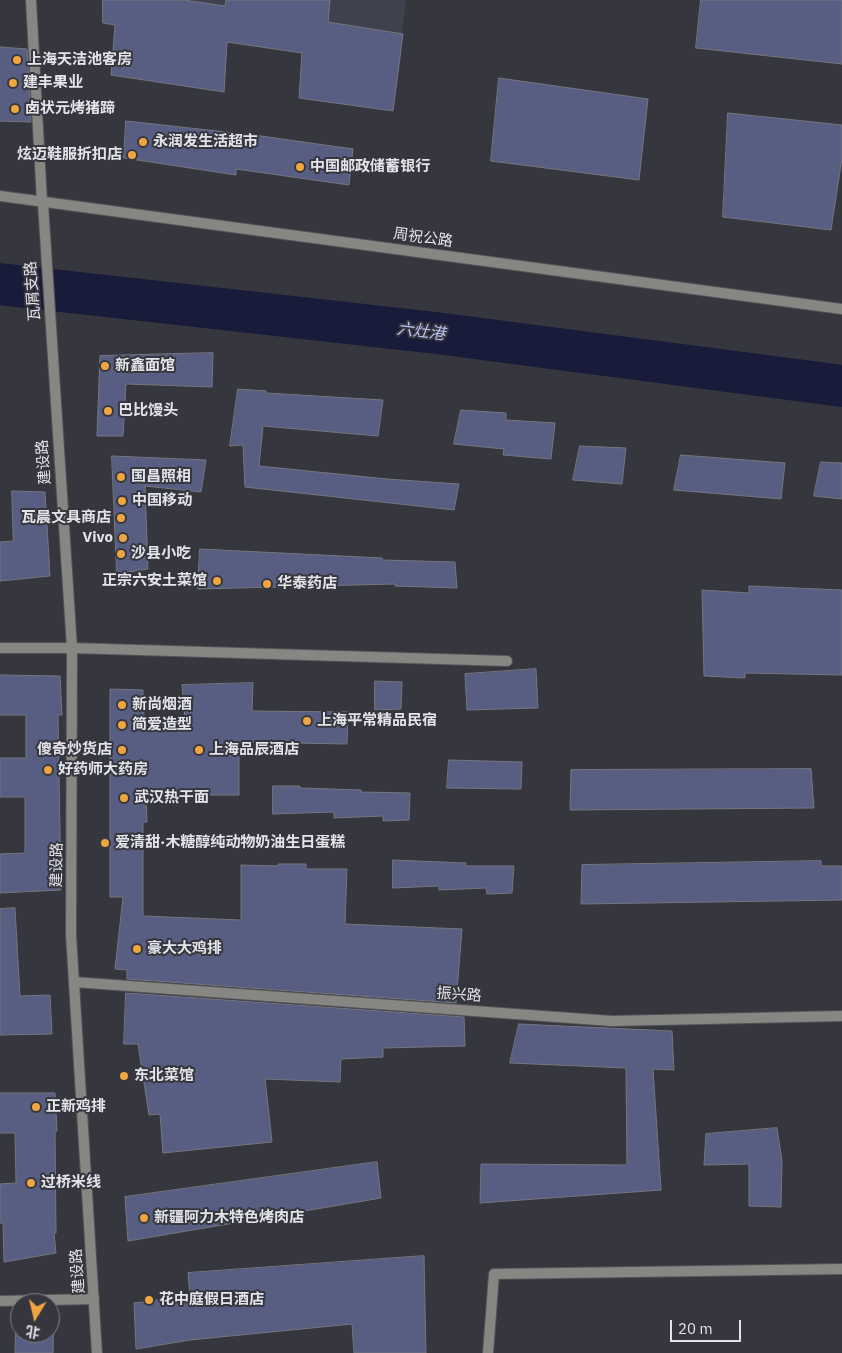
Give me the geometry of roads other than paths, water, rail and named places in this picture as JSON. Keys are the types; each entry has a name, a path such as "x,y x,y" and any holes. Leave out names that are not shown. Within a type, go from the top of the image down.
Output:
{"street":[{"path":"31,0 42,203"},
{"name":"周祝公路","path":"0,196 842,309"},
{"name":"瓦屑支路","path":"42,203 54,378"},
{"name":"建设路","path":"54,378 72,648 71,935 97,1353"},
{"path":"0,648 72,648 507,661"},
{"name":"振兴路","path":"74,982 612,1022 842,1016"},
{"path":"488,1353 494,1274 842,1269"},
{"path":"0,1301 94,1299"}],"waterway":[{"name":"六灶港","path":"0,284 436,333 842,386"}],"place":[{"name":"上海天洁池客房","path":"17,60"},
{"name":"建丰果业","path":"13,83"},
{"name":"卤状元烤猪蹄","path":"15,109"},
{"name":"永润发生活超市","path":"143,142"},
{"name":"炫迈鞋服折扣店","path":"132,155"},
{"name":"中国邮政储蓄银行","path":"300,167"},
{"name":"新鑫面馆","path":"105,366"},
{"name":"巴比馒头","path":"108,411"},
{"name":"国昌照相","path":"121,477"},
{"name":"中国移动","path":"122,501"},
{"name":"瓦晨文具商店","path":"121,518"},
{"name":"Vivo","path":"123,538"},
{"name":"沙县小吃","path":"121,554"},
{"name":"正宗六安土菜馆","path":"217,581"},
{"name":"华泰药店","path":"267,584"},
{"name":"新尚烟酒","path":"122,705"},
{"name":"上海平常精品民宿","path":"307,721"},
{"name":"简爱造型","path":"122,725"},
{"name":"傻奇炒货店","path":"122,750"},
{"name":"上海品辰酒店","path":"199,750"},
{"name":"好药师大药房","path":"48,770"},
{"name":"武汉热干面","path":"124,798"},
{"name":"爱清甜·木糖醇纯动物奶油生日蛋糕","path":"105,843"},
{"name":"豪大大鸡排","path":"137,949"},
{"name":"东北菜馆","path":"124,1076"},
{"name":"正新鸡排","path":"36,1107"},
{"name":"过桥米线","path":"31,1183"},
{"name":"新疆阿力木特色烤肉店","path":"144,1218"},
{"name":"花中庭假日酒店","path":"149,1300"}]}
